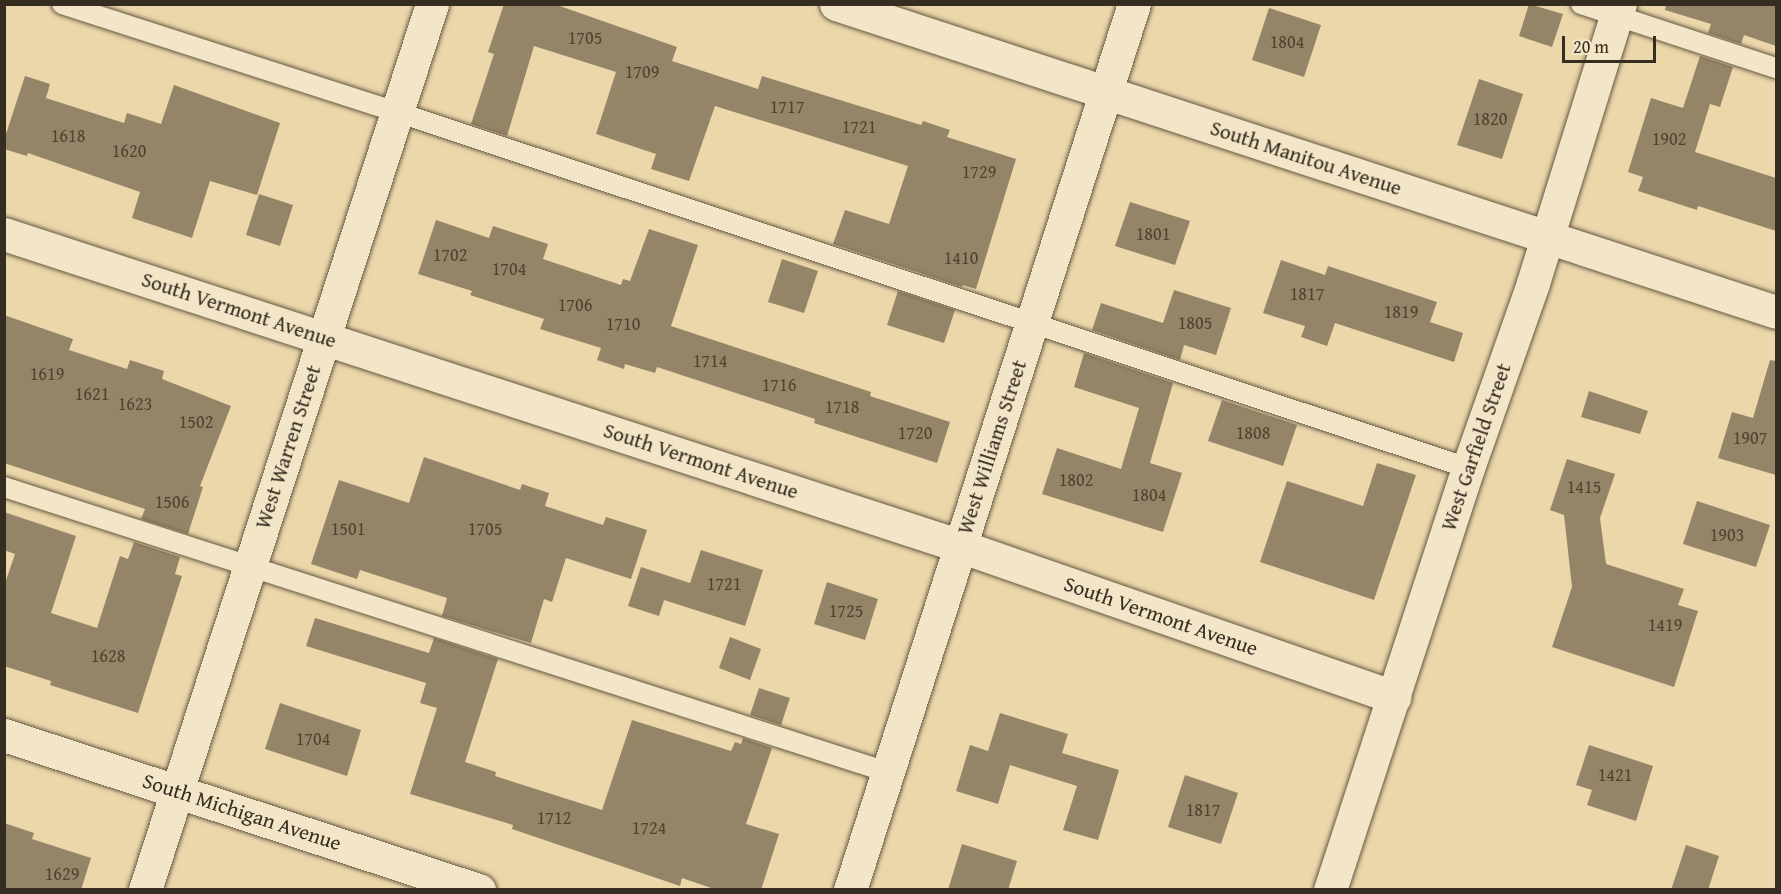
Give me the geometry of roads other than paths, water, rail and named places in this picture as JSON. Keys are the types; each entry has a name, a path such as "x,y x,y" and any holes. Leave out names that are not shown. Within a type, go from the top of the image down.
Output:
{"street":[{"name":"West Warren Street","path":"145,890 432,4"},
{"name":"South Manitou Avenue","path":"836,4 1776,312"},
{"name":"West Williams Street","path":"850,890 1134,4"},
{"name":"West Garfield Street","path":"1330,890 1468,468 1548,236 1618,10"},
{"name":"South Vermont Avenue","path":"4,234 960,546 1394,697"},
{"name":"South Michigan Avenue","path":"4,735 479,890"}],"lane":[{"path":"62,4 397,112 1032,325 1468,468"},
{"path":"1581,4 1618,10 1776,68"},
{"path":"4,488 250,565 887,772"}]}
